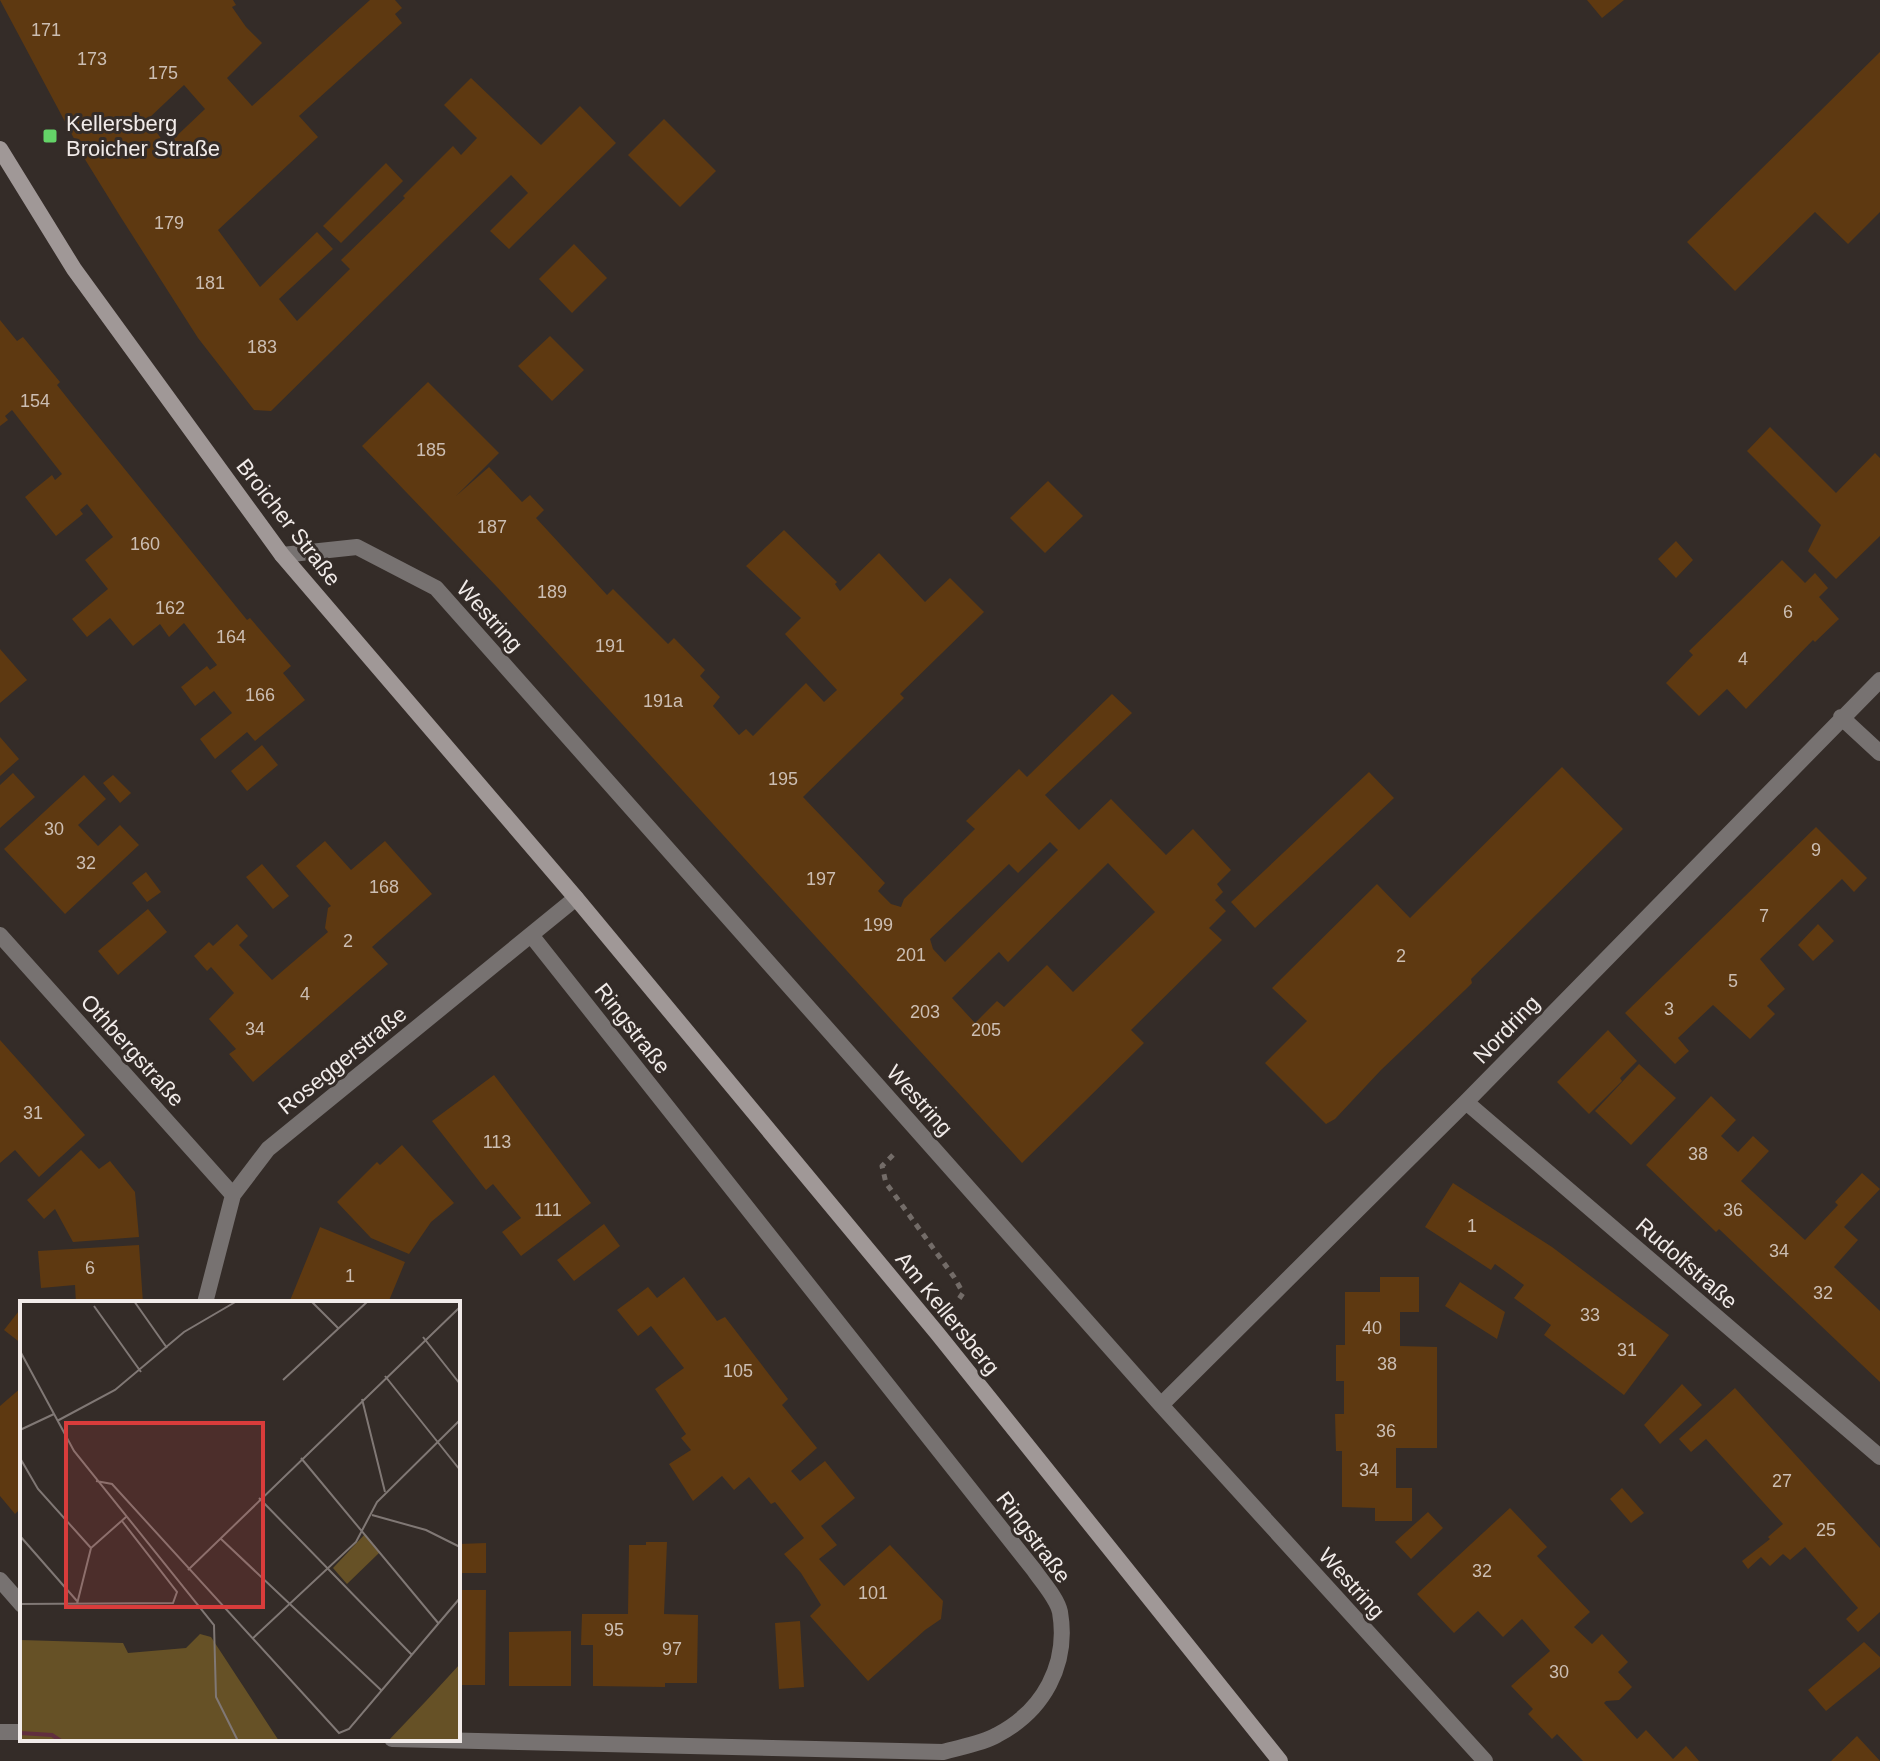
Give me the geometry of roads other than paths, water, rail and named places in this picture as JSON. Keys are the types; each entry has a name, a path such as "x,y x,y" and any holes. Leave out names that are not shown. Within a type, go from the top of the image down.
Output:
{"main road":[{"name":"Broicher Straße","path":"0,149 74,269 282,555 576,898"},
{"name":"Am Kellersberg","path":"576,898 937,1333 1280,1761"}],"street":[{"name":"Westring","path":"282,555 357,547 436,588 1161,1405 1485,1761"},
{"name":"Nordring","path":"1161,1405 1466,1102 1880,680"},
{"path":"1841,717 1880,753"},
{"name":"Roseggerstraße","path":"206,1301 233,1195 268,1149 576,898"},
{"name":"Othbergstraße","path":"0,935 233,1195"},
{"name":"Ringstraße","path":"460,1741 943,1752 994,1737 1019,1721 1040,1701 1055,1676 1060,1645 1060,1610 1034,1570 531,935"},
{"name":"Rudolfstraße","path":"1466,1102 1880,1457"},
{"path":"0,1580 20,1603"}],"place":[{"name":"Kellersberg Broicher Straße","path":"50,136"}]}
